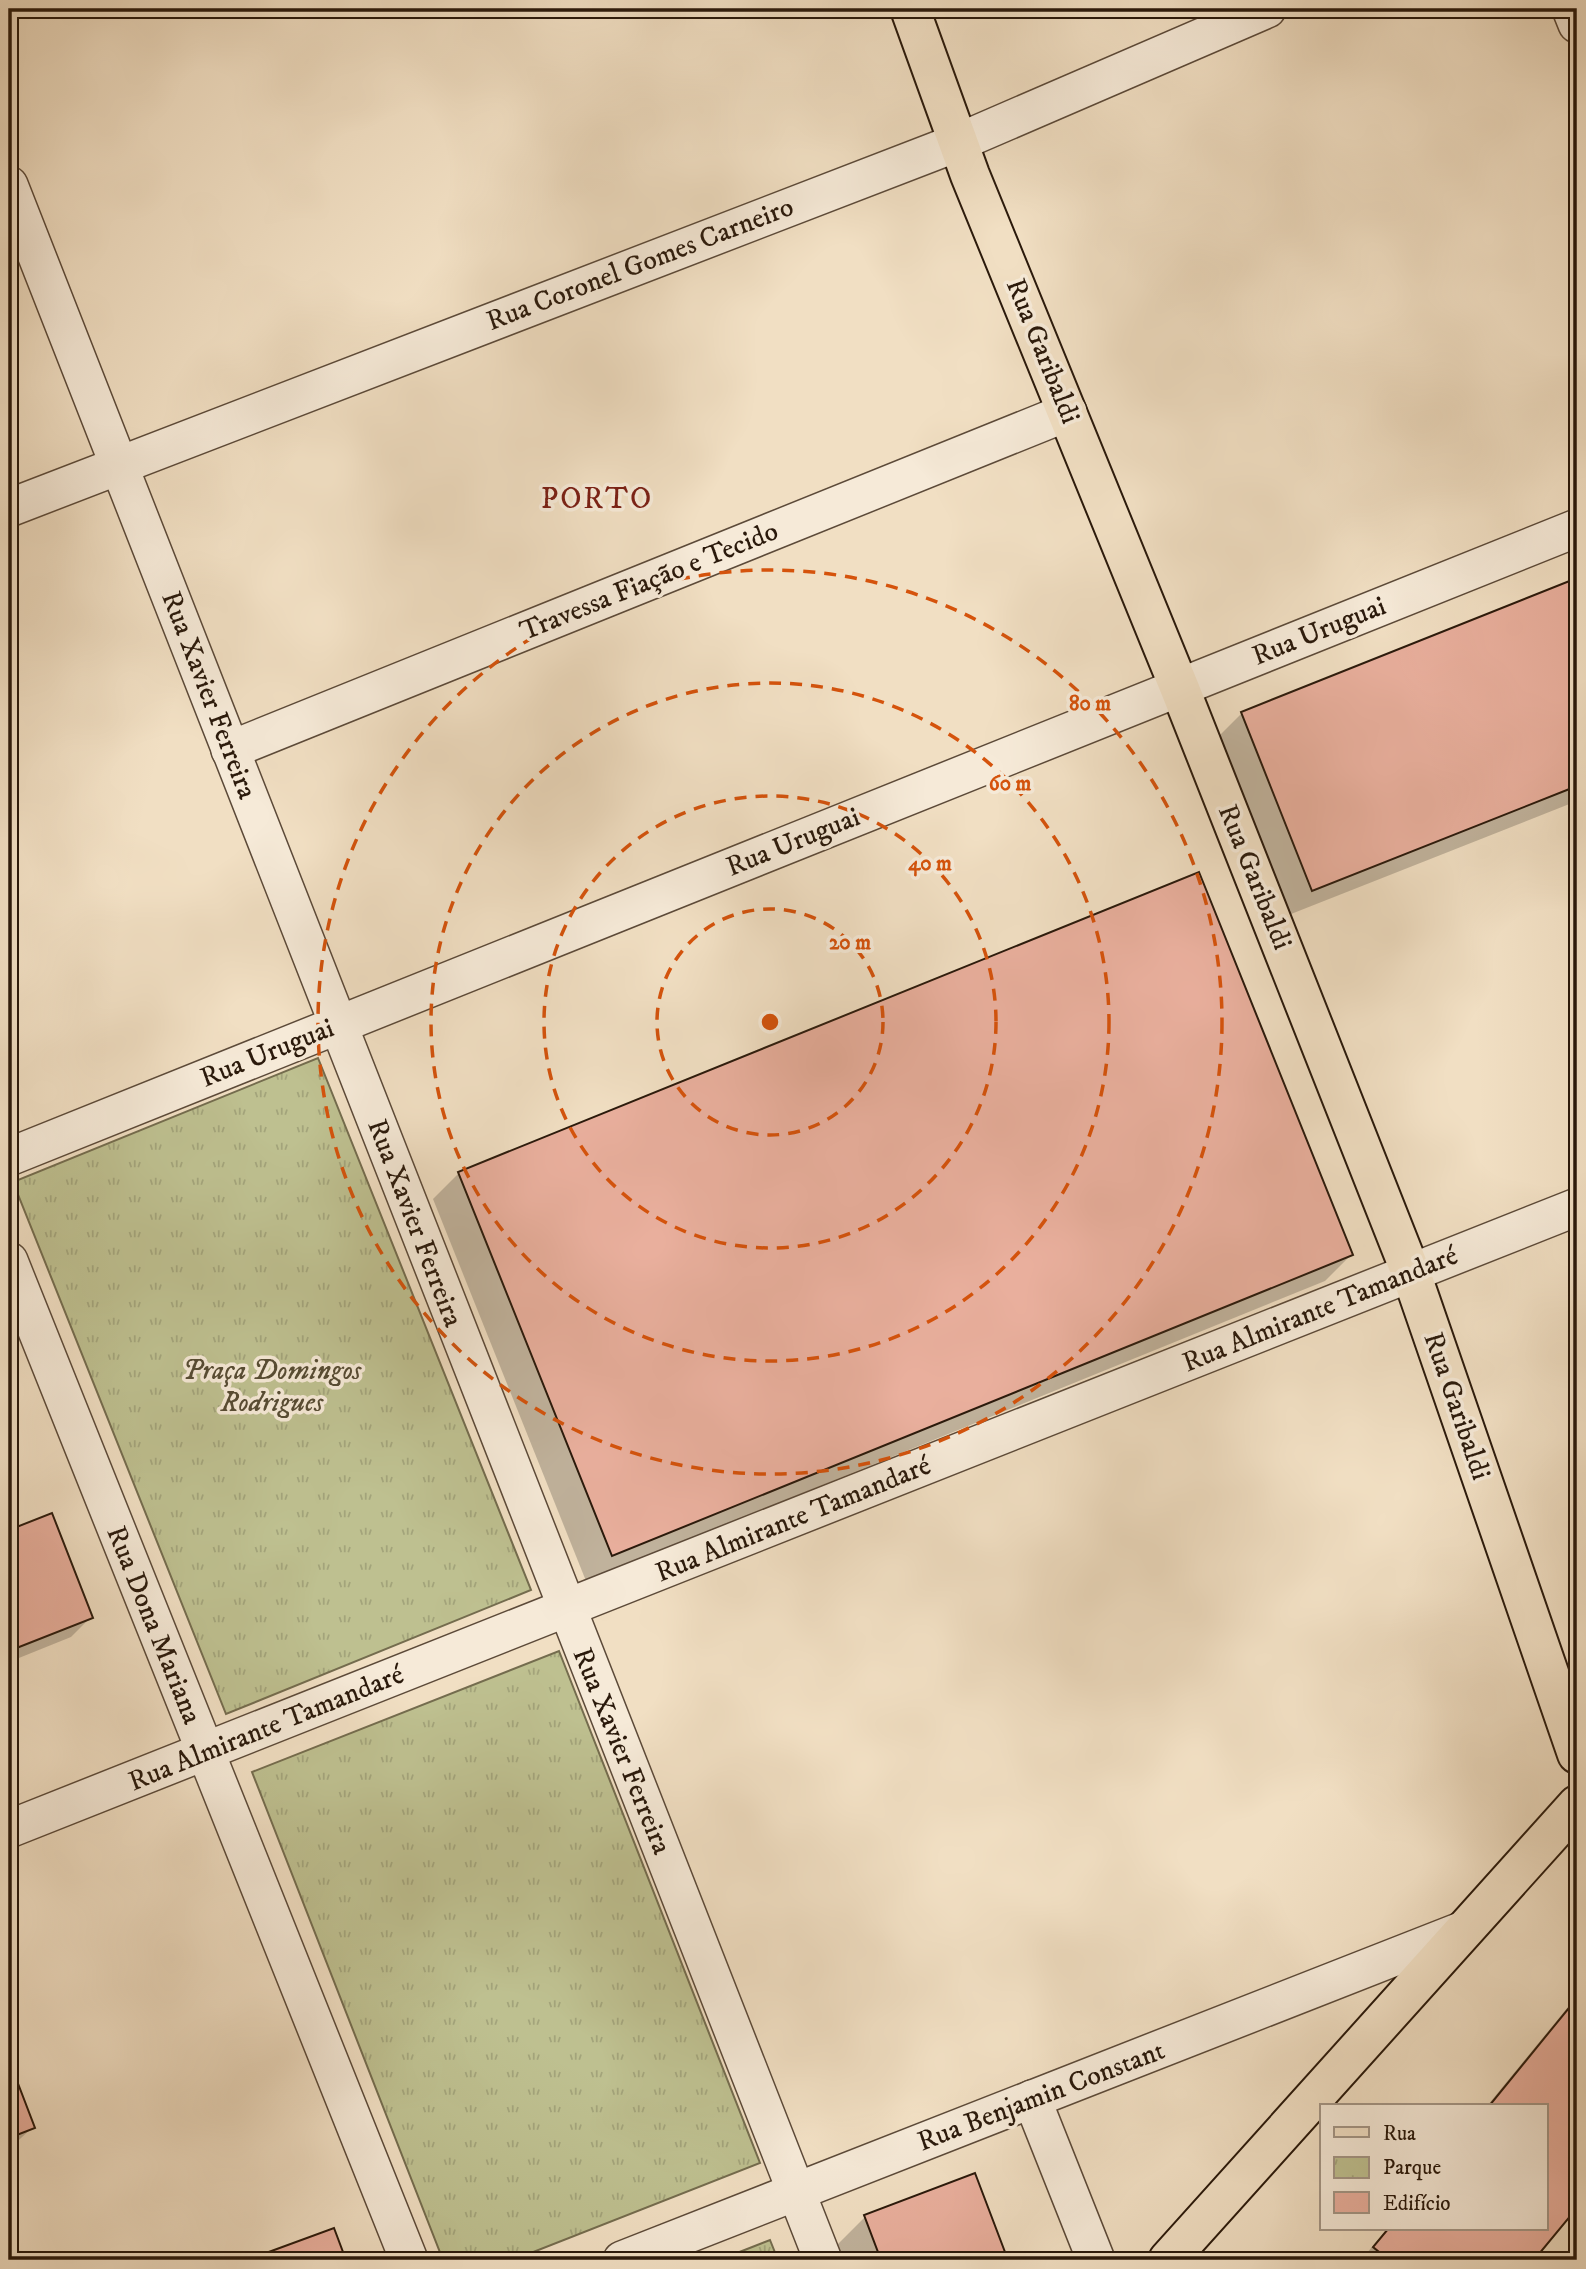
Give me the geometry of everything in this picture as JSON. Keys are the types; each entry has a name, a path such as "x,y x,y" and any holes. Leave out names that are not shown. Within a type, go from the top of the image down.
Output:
{"main road":[{"name":"Rua Garibaldi","path":"910,9 959,142 1180,689 1411,1273 1577,1754"},
{"path":"1168,2260 1577,1805"}],"street":[{"name":"Rua Coronel Gomes Carneiro","path":"9,508 959,142 1267,9"},
{"path":"1572,9 1577,24"},
{"name":"Rua Xavier Ferreira","path":"9,185 823,2260"},
{"name":"Travessa Fiação e Tecido","path":"230,750 1068,412"},
{"name":"Rua Uruguai","path":"9,1157 1577,528"},
{"name":"Rua Almirante Tamandaré","path":"9,1829 1577,1207"},
{"name":"Rua Dona Mariana","path":"9,1261 410,2260"},
{"name":"Rua Benjamin Constant","path":"622,2260 1461,1931"},
{"path":"1032,2099 1096,2260"}],"green space":[{"name":"Praça Domingos Rodrigues","path":"318,1058 531,1590 226,1714 13,1182"},
{"path":"559,1651 760,2163 513,2260 443,2260 252,1772"},
{"path":"770,2240 778,2260 719,2260"}],"building":[{"path":"1577,578 1577,786 1312,891 1241,712"},
{"path":"1199,872 1353,1255 612,1556 458,1172"},
{"path":"52,1513 93,1618 9,1651 9,1530"},
{"path":"1577,1998 1577,2208 1534,2260 1389,2260 1373,2247 1387,2230 1548,2230 1548,2104 1491,2104"},
{"path":"9,2060 35,2128 9,2138"},
{"path":"975,2173 1008,2260 881,2260 864,2215"},
{"path":"334,2228 346,2260 247,2260"}],"district":[{"name":"PORTO","path":"597,499"}]}
